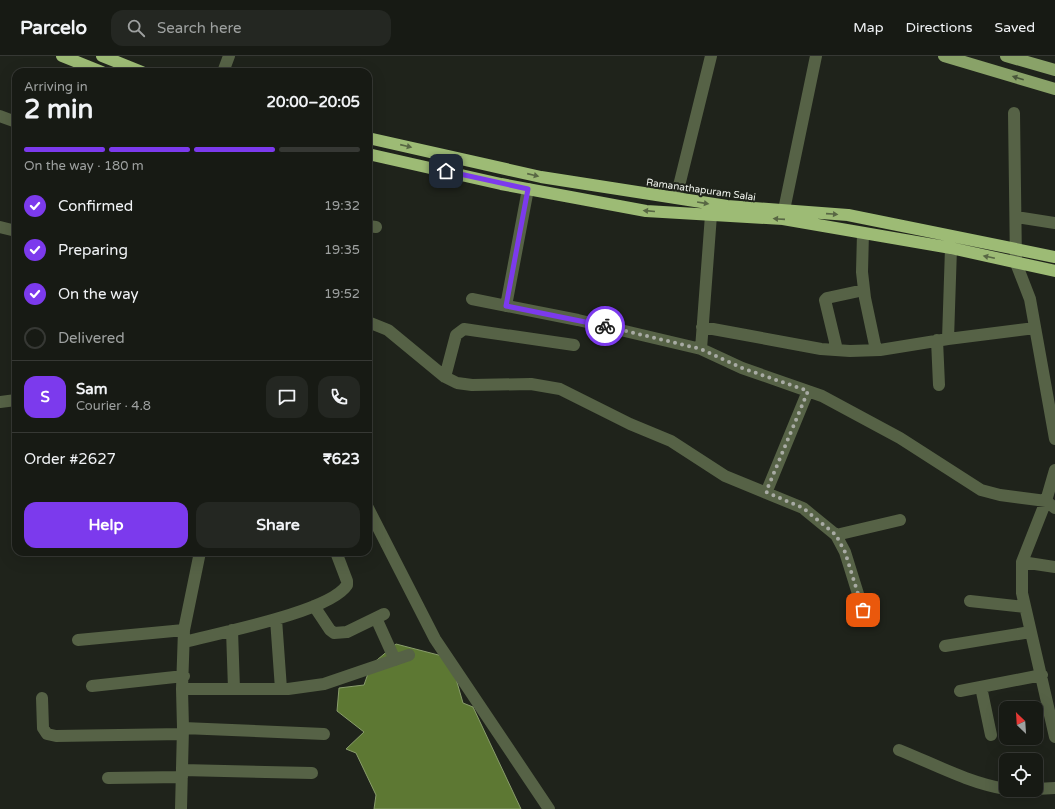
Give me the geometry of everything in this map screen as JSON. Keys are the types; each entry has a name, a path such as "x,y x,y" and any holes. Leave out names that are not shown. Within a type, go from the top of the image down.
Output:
{"highway":[{"path":"62,56 92,68"},
{"path":"102,56 132,68"},
{"name":"Ramanathapuram Salai","path":"372,139 541,177 727,206 848,215 1055,257"},
{"path":"372,155 528,189 646,211 783,219 951,248 1016,263 1055,270"}],"main road":[{"path":"944,56 1055,89"},
{"path":"1006,56 1055,70"}],"street":[{"path":"224,68 229,56"},
{"path":"676,198 711,56"},
{"path":"784,210 816,56"},
{"path":"1014,113 1016,263 1030,299 1055,439"},
{"path":"0,116 12,120"},
{"path":"506,306 528,189"},
{"path":"701,349 711,215"},
{"path":"1016,217 1055,223"},
{"path":"0,228 12,230"},
{"path":"863,233 862,272 864,290 876,350"},
{"path":"940,385 942,339 951,248"},
{"path":"837,350 825,300 827,298 864,290"},
{"path":"472,299 578,320 701,349 742,368 822,396 900,438 981,490 1050,505"},
{"path":"372,324 388,330 445,377 457,383 472,385 531,384 560,389 630,424 671,441 725,476 803,508 836,535 845,552 863,610"},
{"path":"702,327 821,349 850,352 876,350 942,339 1035,328"},
{"path":"445,377 456,336 464,329 574,345"},
{"path":"766,492 808,391"},
{"path":"0,402 12,400"},
{"path":"1055,470 1050,505 1022,562 1022,593 1030,632 1047,680 1055,737"},
{"path":"372,516 435,639 549,809"},
{"path":"836,535 900,520"},
{"path":"181,809 184,636 199,556"},
{"path":"78,640 184,636 232,630 276,619 314,606 343,590 347,585 337,556"},
{"path":"1022,562 1055,567"},
{"path":"970,602 1025,607"},
{"path":"314,606 330,630 334,633 347,632 380,616 395,660"},
{"path":"276,619 280,689"},
{"path":"232,630 234,689"},
{"path":"946,646 1030,632"},
{"path":"182,689 280,689 324,684 410,655"},
{"path":"92,686 184,676"},
{"path":"960,691 981,687 1047,680"},
{"path":"981,687 991,734"},
{"path":"42,698 43,728 47,734 56,736 183,731 324,734"},
{"path":"899,750 976,782 999,788"},
{"path":"108,778 182,774 312,773"},
{"path":"1043,789 1055,788"}],"shaded area":[{"path":"396,644 450,658 463,703 473,707 521,809 374,809 376,795 356,753 346,749 364,732 337,711 339,688 364,685 371,665"}],"way so far":[{"path":"605,326 701,349 742,368 808,391 766,492 803,508 836,535 845,552 863,610"}],"route":[{"path":"446,171 528,189 506,306 605,326"}]}
